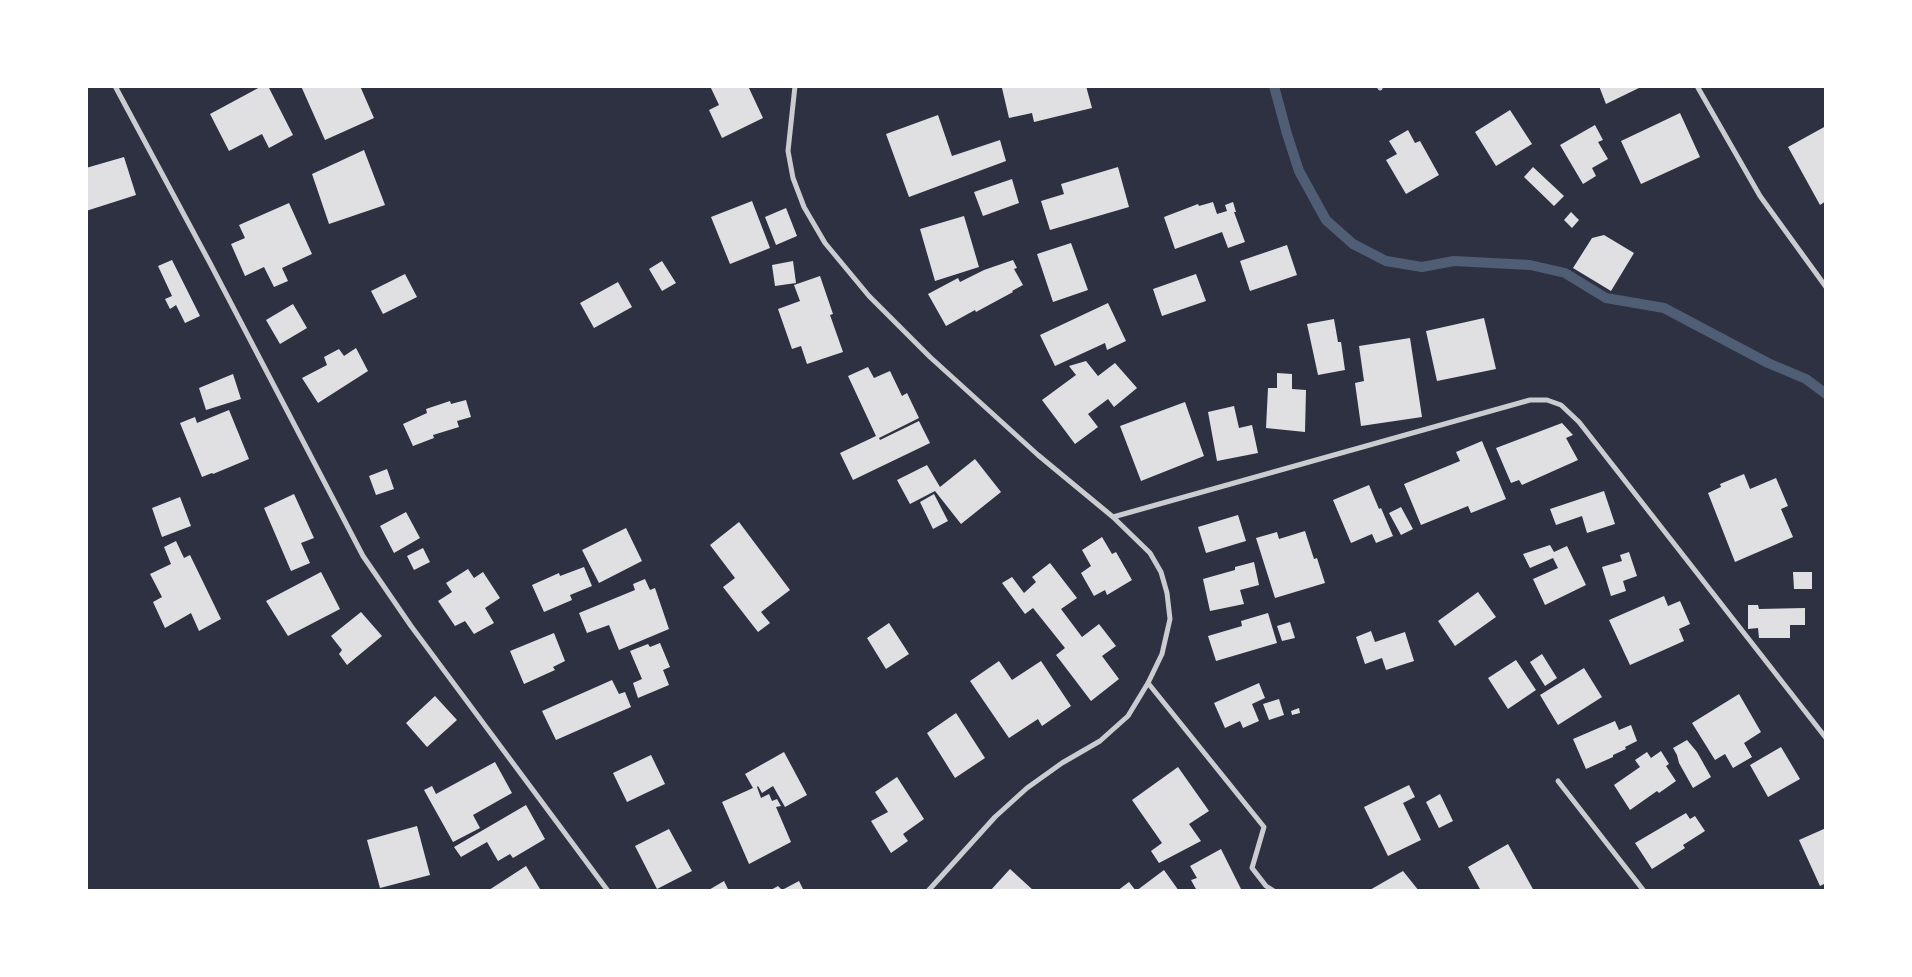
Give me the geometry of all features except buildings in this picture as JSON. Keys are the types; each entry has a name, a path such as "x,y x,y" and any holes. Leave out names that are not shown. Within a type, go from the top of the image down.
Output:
{"street":[{"path":"115,86 212,265 363,556 406,619 608,891"},
{"path":"795,86 788,151 792,178 804,207 825,243 869,296 930,357 1038,455 1113,517 1150,553 1161,572 1167,593 1170,619 1162,654 1148,683 1128,716 1100,741 1062,763 1027,788 995,817 928,891"},
{"path":"1697,86 1760,196 1826,287"},
{"path":"1113,517 1530,400 1561,404 1579,422 1826,738"},
{"path":"1148,683 1264,827 1252,868 1266,886 1274,891"},
{"path":"1558,781 1644,891"}],"waterway":[{"path":"1274,86 1299,171 1326,220 1353,244 1386,261 1422,267 1454,261 1530,265 1565,273 1606,298 1664,308 1768,363 1806,379 1826,394"}]}
